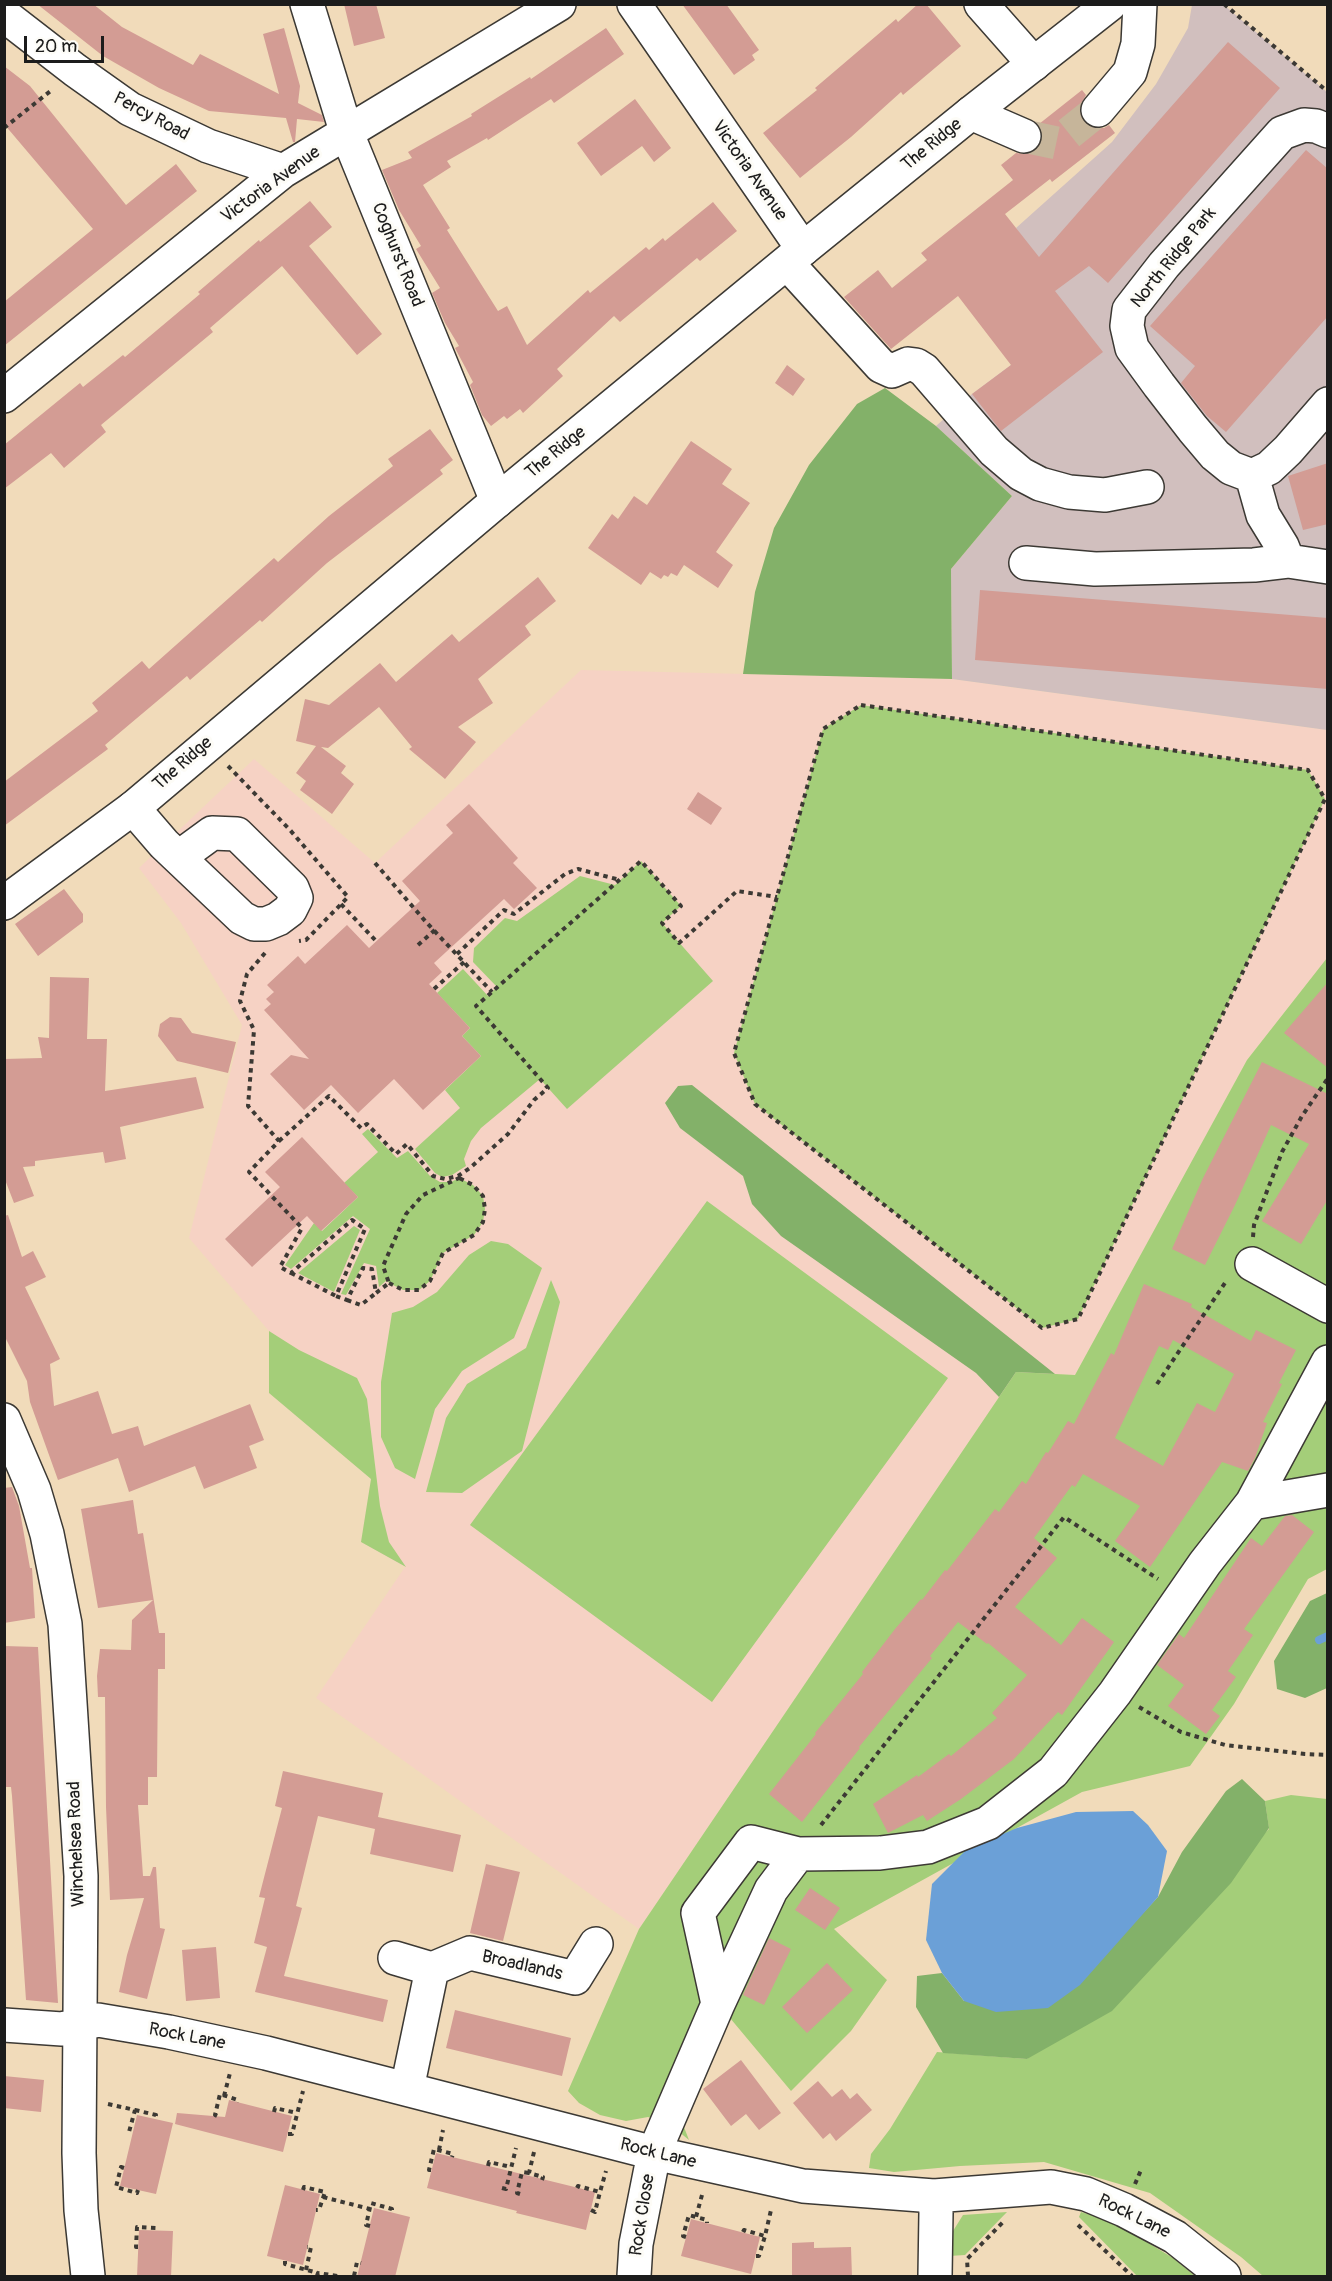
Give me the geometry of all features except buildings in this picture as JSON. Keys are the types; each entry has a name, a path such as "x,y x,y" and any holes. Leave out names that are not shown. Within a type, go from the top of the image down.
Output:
{"street":[{"name":"Coghurst Road","path":"307,4 346,131 498,501"},
{"name":"Victoria Avenue","path":"4,396 283,171 559,4"},
{"name":"Victoria Avenue","path":"634,4 795,256 881,366 892,371 908,363 924,370 952,406 994,451 1021,474 1040,484 1069,492 1105,495 1147,487"},
{"path":"981,4 1034,64"},
{"name":"The Ridge","path":"4,903 134,807 498,501 795,256 1110,4"},
{"path":"1098,110 1130,72 1138,44 1140,4"},
{"name":"Percy Road","path":"4,15 130,109 208,146 283,171"},
{"path":"971,113 1024,136"},
{"name":"North Ridge Park","path":"1252,476 1231,468 1215,455 1159,385 1132,348 1127,326 1130,310 1164,265 1281,133 1304,126 1316,126 1328,131"},
{"path":"1288,561 1282,546 1263,515 1252,476 1269,468 1288,450 1328,404"},
{"path":"1026,562 1095,569 1254,565 1288,561 1328,567"},
{"path":"134,807 164,844 177,855"},
{"path":"1252,1264 1328,1306"},
{"path":"718,2004 698,1913 751,1842 798,1854 880,1853 928,1847 988,1822 1053,1772 1115,1692 1205,1563 1252,1503 1328,1362"},
{"name":"Winchelsea Road","path":"4,1420 37,1501 47,1534 65,1624 81,1876 79,2153 82,2222 88,2277"},
{"path":"1252,1503 1328,1490"},
{"name":"Rock Close","path":"634,2277 636,2244 654,2153 718,2004 771,1890 798,1854"},
{"name":"Broadlands","path":"432,1969 470,1953 575,1978 596,1944"},
{"path":"395,1958 432,1969 407,2089"},
{"name":"Rock Lane","path":"4,2025 62,2029 98,2020 169,2032 407,2089 654,2153 803,2186 934,2196 1051,2187 1086,2194 1124,2210 1175,2237 1224,2277"},
{"path":"934,2196 935,2277"}],"path":[{"path":"1224,4 1328,92"},
{"path":"4,128 75,70"},
{"path":"861,705 1308,770 1325,799 1078,1319 1042,1328 755,1104 734,1053 777,897 823,729 861,705"},
{"path":"209,742 235,775 290,830 348,897 306,940 295,941"},
{"path":"389,1283 362,1305 336,1296 280,1267 302,1228 249,1172 279,1141 329,1096 361,1128 367,1124 396,1154 407,1144 433,1176 446,1179 459,1177 473,1185 483,1196 485,1209 483,1222 474,1235 443,1253 430,1281 419,1290 403,1290 389,1283 383,1266 406,1214 423,1195 459,1177 470,1168 508,1134 534,1100 548,1088 476,1006 641,861 681,906 662,923 680,943 737,891 777,897"},
{"path":"375,863 492,993"},
{"path":"457,954 504,910 514,914 565,874 578,869 620,880"},
{"path":"340,904 376,941"},
{"path":"417,945 435,930"},
{"path":"266,952 247,974 240,1000 254,1030 248,1106 279,1141"},
{"path":"434,989 464,962"},
{"path":"291,1273 352,1220 365,1229 336,1296"},
{"path":"347,1300 363,1268 372,1269 376,1293"},
{"path":"798,1854 1064,1517 1183,1595"},
{"path":"1115,1692 1181,1732 1225,1745 1328,1755"},
{"path":"217,2116 214,2115 220,2094 238,2100 237,2102"},
{"path":"98,2101 156,2115 155,2119"},
{"path":"274,2112 275,2108 297,2113 292,2134 288,2134"},
{"path":"132,2132 129,2132 135,2110"},
{"path":"439,2150 443,2130"},
{"path":"431,2170 429,2170 434,2148 453,2154 452,2157"},
{"path":"502,2188 506,2189 516,2148"},
{"path":"529,2174 534,2152"},
{"path":"488,2166 489,2162 511,2168"},
{"path":"124,2168 120,2167 116,2187 137,2193 138,2190"},
{"path":"591,2210 595,2212 606,2171"},
{"path":"520,2194 518,2193 522,2172 543,2177 542,2180"},
{"path":"577,2188 578,2186 600,2192"},
{"path":"303,2190 304,2187 325,2192 319,2210 316,2210"},
{"path":"696,2217 702,2195"},
{"path":"323,2197 370,2209"},
{"path":"370,2226 366,2225 371,2203 392,2208 392,2212"},
{"path":"756,2256 759,2256 771,2210"},
{"path":"686,2237 683,2236 689,2215 707,2220 706,2223"},
{"path":"968,2277 967,2259 1008,2217"},
{"path":"1075,2222 1132,2277"},
{"path":"138,2247 135,2247 138,2227 156,2228 156,2230"},
{"path":"743,2232 744,2230 765,2236"},
{"path":"306,2270 311,2247 307,2247"},
{"path":"285,2260 285,2264 317,2275 338,2276"},
{"path":"354,2277 357,2262 361,2263"}],"shaded area":[{"path":"1192,5 1224,5 1327,92 1327,730 952,679 951,569 1012,496 936,426 972,394 1011,365 1055,291 1016,228 1112,142 1156,84 1188,28"},
{"path":"581,670 952,679 1327,730 1327,958 1247,1060 1075,1375 1016,1372 639,1929 316,1698 405,1567 361,1542 371,1479 269,1393 269,1331 189,1238 242,1025 181,923 139,868 254,759 375,863"}],"green space":[{"path":"885,388 936,426 1012,496 951,569 952,679 743,674 755,592 774,528 809,465 857,404"},
{"path":"861,705 1308,770 1325,799 1078,1319 1042,1328 755,1104 734,1053 823,729"},
{"path":"641,861 681,906 662,923 713,981 567,1109 540,1079 481,1128 471,1141 464,1159 466,1166 452,1175 442,1177 435,1173 415,1149 460,1108 445,1090 481,1056 462,1036 470,1028 437,993 463,969 488,996 497,987 473,962 474,948 505,918 517,921 580,876 615,885"},
{"path":"1327,958 1327,1569 1308,1579 1234,1704 1190,1766 1082,1792 834,1929 887,1980 851,2031 791,2091 730,2018 682,2122 689,2140 667,2122 648,2117 626,2121 600,2115 579,2103 568,2091 639,1929 1016,1372 1075,1375 1247,1060"},
{"path":"692,1085 1055,1374 1016,1372 999,1397 976,1373 781,1236 752,1204 743,1176 680,1128 665,1103 678,1086"},
{"path":"368,1129 397,1158 408,1151 430,1176 440,1182 451,1182 459,1178 473,1185 483,1196 485,1209 483,1222 474,1235 443,1253 430,1281 419,1290 403,1290 387,1280 379,1287 376,1266 364,1263 346,1295 341,1294 370,1229 353,1216 291,1269 285,1265 314,1223 322,1231 358,1197 344,1183 378,1152 362,1134"},
{"path":"707,1201 948,1378 712,1702 470,1525"},
{"path":"354,1226 360,1230 334,1292 298,1273"},
{"path":"491,1241 508,1244 542,1268 514,1338 462,1371 435,1409 415,1479 395,1468 381,1437 381,1382 392,1313 413,1307 437,1292 469,1255"},
{"path":"551,1280 560,1302 522,1451 462,1493 426,1492 446,1418 467,1384 526,1348"},
{"path":"269,1331 299,1350 357,1378 367,1399 380,1506 389,1542 406,1567 361,1542 371,1479 269,1393"},
{"path":"1327,1593 1327,1688 1305,1698 1277,1689 1274,1661 1310,1601"},
{"path":"1242,1779 1265,1801 1269,1828 1231,1883 1112,2011 1027,2059 943,2053 916,2007 917,1976 942,1973 964,2001 1128,1929 1158,1897 1182,1852 1226,1791"},
{"path":"1291,1795 1327,1799 1327,2276 1263,2276 1241,2257 1150,2193 1044,2162 894,2172 869,2168 871,2154 890,2129 937,2052 1027,2059 1269,1829 1265,1801"},
{"path":"1007,2212 965,2255 949,2256 953,2231 963,2215"},
{"path":"1081,2212 1114,2222 1173,2258 1195,2276 1137,2276 1079,2217"}],"water":[{"path":"1133,1811 1148,1825 1167,1851 1158,1897 1080,1985 1048,2008 996,2012 964,2001 942,1973 926,1940 932,1884 967,1849 1017,1828 1076,1812"}],"waterway":[{"path":"1319,1640 1328,1636"}],"tunnel":[{"path":"1024,136 1057,143 1098,110"}]}
